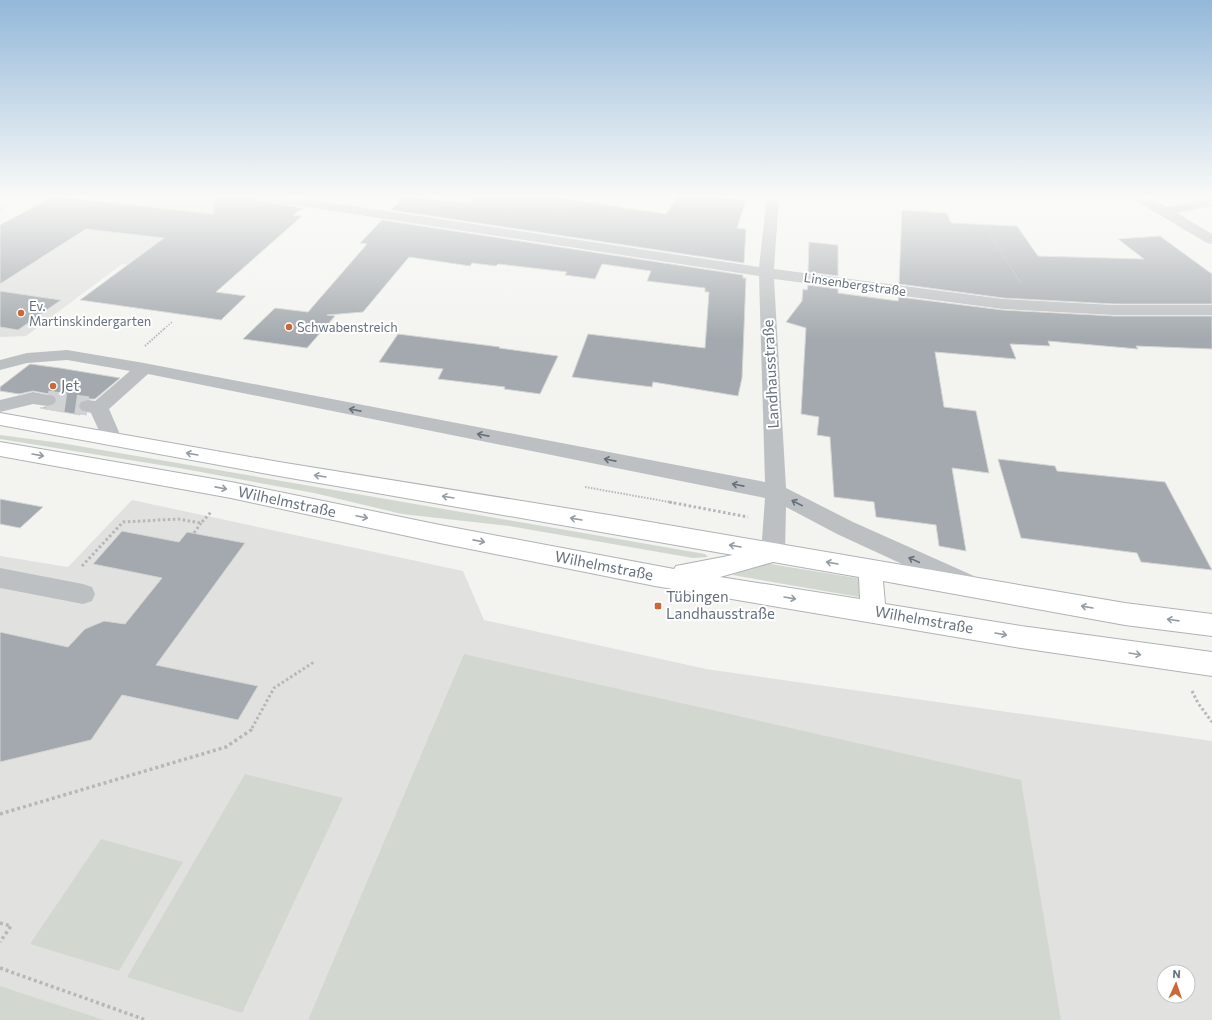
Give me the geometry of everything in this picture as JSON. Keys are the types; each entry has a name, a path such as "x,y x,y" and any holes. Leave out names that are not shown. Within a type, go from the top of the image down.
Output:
{"main road":[{"name":"Wilhelmstraße","path":"0,419 279,469 774,552 1125,614 1212,625"},
{"name":"Wilhelmstraße","path":"0,449 231,490 440,534 655,576 873,611 1021,637 1212,664"},
{"path":"655,576 706,571 731,566 774,552"},
{"path":"870,569 873,611"}],"street":[{"name":"Linsenbergstraße","path":"576,244 766,273 1003,304 1114,310 1212,310"},
{"name":"Landhausstraße","path":"769,244 766,273 776,492 774,552"},
{"name":"Wilhelmstraße","path":"0,365 27,358 67,355 144,368 776,492 845,528 975,588"},
{"path":"112,439 93,407 144,368"},
{"path":"0,406 33,398 47,400"},
{"path":"0,578 83,594"}],"path":[{"path":"996,244 1021,284 1017,284"},
{"path":"123,365 172,322"},
{"path":"585,487 718,510 775,523"},
{"path":"194,533 201,523 231,490"},
{"path":"85,563 124,522 178,519 201,523"},
{"path":"0,814 226,747 251,730 274,688 314,662"},
{"path":"1198,703 1212,722"},
{"path":"0,923 11,926 0,942"},
{"path":"0,968 146,1020"}],"shaded area":[{"path":"64,244 194,244 163,269 122,264 26,336 0,337 0,284"},
{"path":"0,435 61,443 705,554 708,557 693,558 509,526 402,514 314,493 179,468 0,439"},
{"path":"132,500 463,571 484,620 706,669 1212,741 1212,1020 0,1020 0,556 68,567"},
{"path":"764,563 863,579 859,597 732,575"},
{"path":"464,654 1021,780 1061,1020 308,1020"},
{"path":"245,774 343,798 242,1013 127,977"},
{"path":"101,839 183,862 119,971 30,944"},
{"path":"0,986 104,1020 0,1020"}],"building":[{"path":"0,244 63,244 0,284"},
{"path":"156,244 271,244 216,292 246,296 221,320 80,300"},
{"path":"364,244 537,244 743,275 743,278 746,278 742,378 738,396 653,382 652,387 572,377 588,334 705,348 709,292 705,292 705,288 647,281 651,271 602,264 595,279 565,275 567,272 498,264 496,266 472,263 470,266 409,257 363,312 327,315 335,316 307,348 243,339 275,308 308,312 367,244"},
{"path":"615,244 745,244 744,263"},
{"path":"809,244 838,245 838,276 808,272"},
{"path":"901,244 1029,244 1038,256 1144,259 1124,244 1170,244 1212,274 1212,304 1114,304 1003,298 899,284"},
{"path":"808,285 838,289 838,293 898,301 899,297 1003,310 1114,316 1212,316 1212,349 1136,346 1138,349 1048,341 1050,346 1010,344 1016,359 935,352 944,407 976,411 989,473 952,468 966,551 939,546 936,525 876,517 874,502 834,497 830,437 817,435 819,417 801,414 806,328 786,322 802,301 803,289 807,290"},
{"name":"Ev. Martinskindergarten","path":"0,291 61,300 18,330 0,327"},
{"path":"398,334 558,356 540,394 504,389 505,387 438,379 443,369 379,362"},
{"path":"30,364 120,378 95,399 80,401 78,407 80,411 83,412 80,415 40,408 55,405 57,399 54,395 33,391 19,394 0,391 0,387"},
{"path":"998,459 1055,466 1057,471 1165,482 1212,570 1141,562 1137,553 1021,538"},
{"path":"0,499 43,507 20,528 0,524"},
{"path":"122,531 179,542 187,532 245,543 156,665 258,686 238,720 122,695 91,740 0,762 0,632 68,647 85,629 104,621 125,624 162,578 93,564"}],"tunnel":[{"path":"47,400 88,406"}],"place":[{"name":"Ev. Martinskindergarten","path":"21,313"},
{"name":"Schwabenstreich","path":"289,327"},
{"name":"Jet","path":"53,386"},
{"name":"Tübingen Landhausstraße","path":"658,606"}]}
